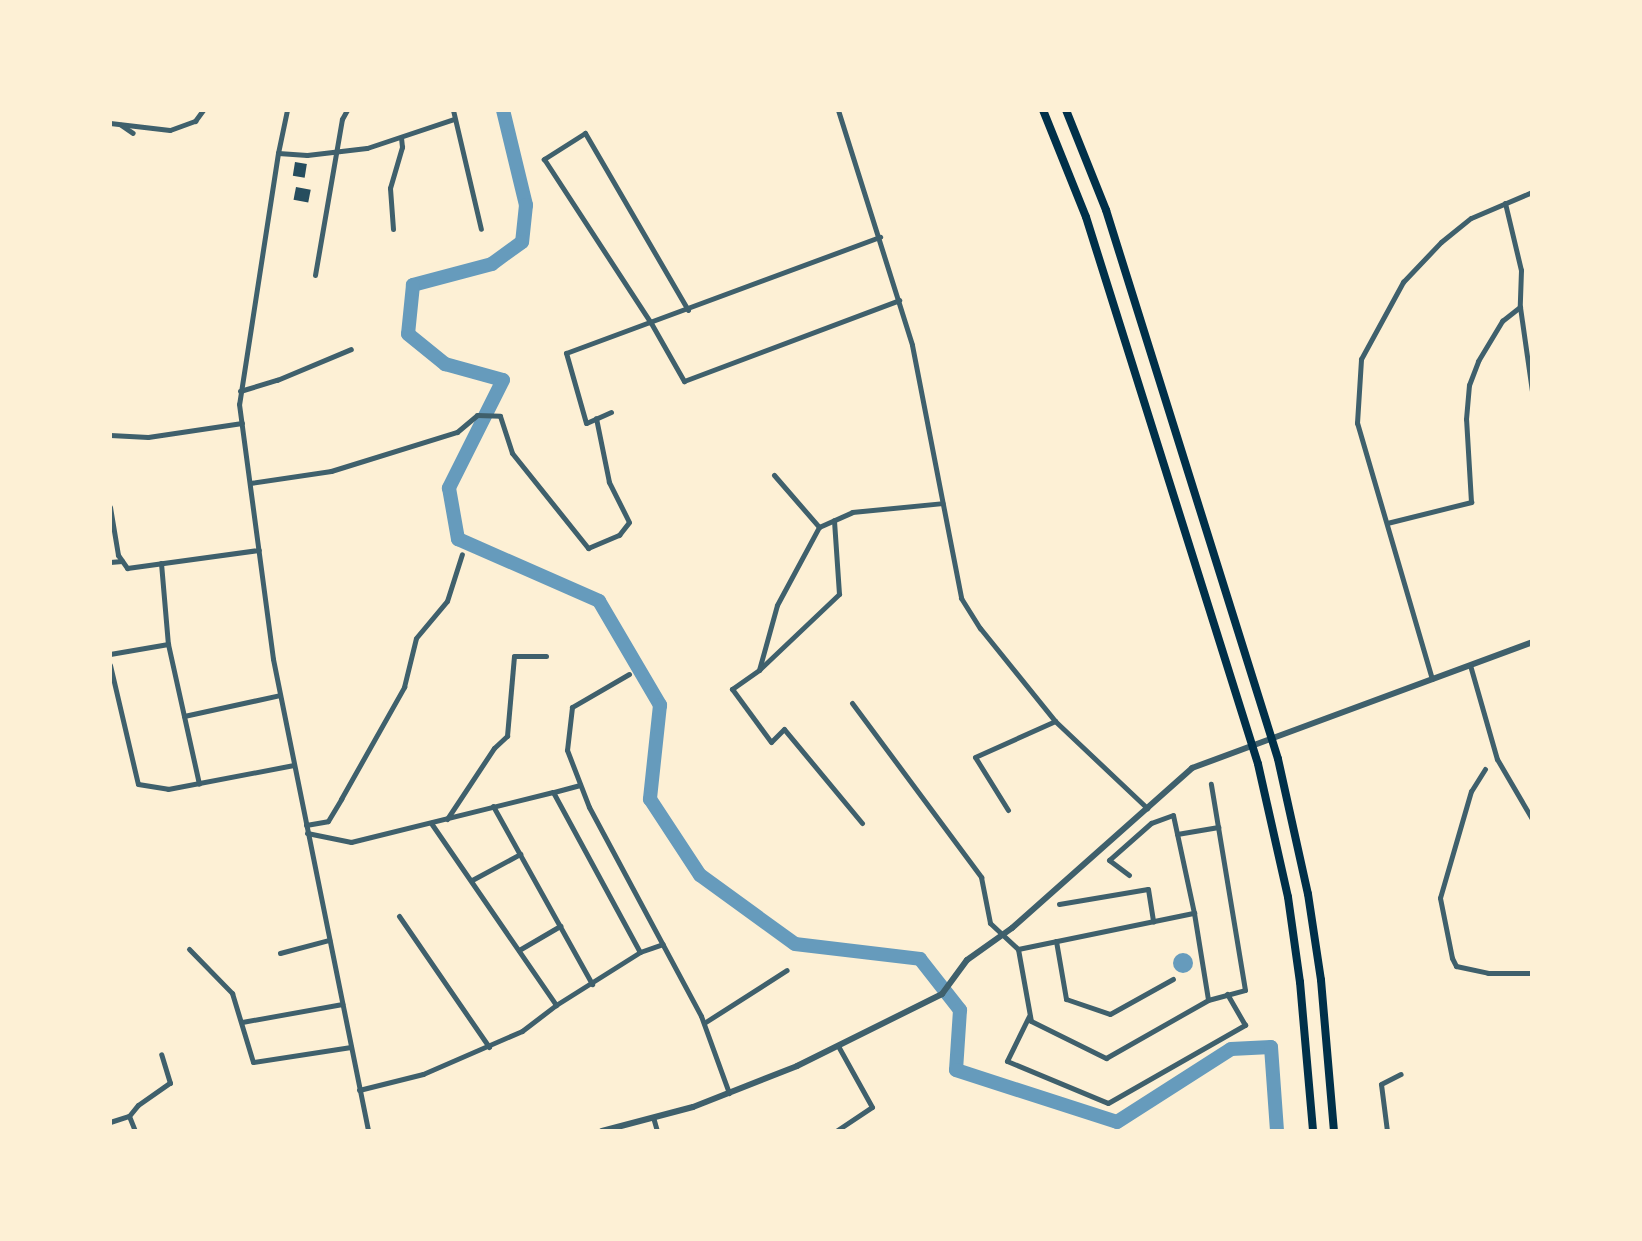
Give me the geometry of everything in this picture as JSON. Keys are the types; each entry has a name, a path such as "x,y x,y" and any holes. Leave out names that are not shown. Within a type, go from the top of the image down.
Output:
{"highway":[{"path":"1043,110 1091,231 1258,764 1288,897 1298,968 1313,1131"},
{"path":"1066,110 1120,254 1278,759 1310,908 1321,980 1334,1131"}],"street":[{"path":"110,123 170,130 195,121 203,110"},
{"path":"287,110 240,391 242,423 280,695 368,1131"},
{"path":"315,275 336,154 347,110"},
{"path":"453,110 481,229"},
{"path":"838,110 912,345 961,598 980,628 1055,721 1147,808"},
{"path":"278,153 336,154 401,138 454,119"},
{"path":"121,124 133,133"},
{"path":"688,310 585,133 544,159 651,323 684,381 899,300"},
{"path":"393,229 390,188 401,138"},
{"path":"1432,680 1357,423 1361,359 1403,282 1461,226 1505,202 1532,192"},
{"path":"1505,202 1521,270 1520,307 1532,391"},
{"path":"611,412 586,423 566,353 880,237"},
{"path":"1387,523 1471,502 1466,419 1469,385 1478,361 1502,321 1520,307"},
{"path":"240,391 277,380 351,349"},
{"path":"250,483 331,471 457,432 477,415 500,416 512,453 588,548 619,535 629,522 609,482 596,418"},
{"path":"110,435 148,437 242,423"},
{"path":"774,475 819,527"},
{"path":"759,670 777,605 819,527 852,512 943,503"},
{"path":"110,507 122,561 127,568 259,550"},
{"path":"834,520 839,594 759,670 732,689 771,742 784,729 862,823"},
{"path":"306,825 328,821 341,799 404,687 416,638 447,601 462,554"},
{"path":"110,562 122,561"},
{"path":"161,563 168,644 199,784"},
{"path":"602,1131 729,1093 838,1046 942,994 962,968 1192,768 1532,642"},
{"path":"110,654 168,644"},
{"path":"446,820 494,748 507,736 514,656 546,656"},
{"path":"110,665 138,784 168,789 294,765"},
{"path":"1470,665 1497,759 1532,819"},
{"path":"629,674 572,707 567,750 580,785 704,1023 729,1093"},
{"path":"184,716 280,695"},
{"path":"852,703 981,877 990,923 1018,949 1031,1021 1106,1058 1208,1000 1245,990 1211,784"},
{"path":"1008,810 975,757 1055,721"},
{"path":"1485,769 1471,791 1440,898 1452,958 1456,966 1488,973 1532,973"},
{"path":"307,833 351,842 580,785"},
{"path":"553,792 640,952"},
{"path":"493,806 592,984"},
{"path":"1129,875 1109,860 1151,823 1173,815 1194,913 1208,1000"},
{"path":"430,822 556,1005"},
{"path":"1177,834 1218,827"},
{"path":"472,880 520,854"},
{"path":"1059,904 1148,889 1153,922"},
{"path":"1018,949 1194,913"},
{"path":"399,916 489,1047"},
{"path":"519,950 560,926"},
{"path":"280,953 329,940"},
{"path":"1056,941 1066,999 1110,1014 1173,979"},
{"path":"359,1090 423,1074 489,1047 522,1031 556,1005 640,952 663,944"},
{"path":"189,949 232,993 253,1062 351,1047"},
{"path":"704,1023 787,970"},
{"path":"1030,1015 1007,1061 1108,1103 1245,1025 1227,994"},
{"path":"242,1022 342,1004"},
{"path":"836,1131 872,1107 838,1046"},
{"path":"110,1122 129,1116 170,1083 161,1054"},
{"path":"1387,1131 1381,1084 1401,1074"},
{"path":"129,1116 135,1131"},
{"path":"653,1117 657,1131"}],"water":[{"path":"1183,953 1190,956 1193,963 1190,970 1183,973 1176,970 1173,963 1176,956"}],"building":[{"path":"295,162 307,164 305,178 293,176"},
{"path":"296,187 311,190 308,203 294,200"}],"waterway":[{"path":"503,110 526,205 522,242 492,264 413,285 408,334 445,364 503,380 449,488 458,539 599,601 660,705 650,799 700,875 795,944 920,959 960,1010 956,1070 1117,1122 1231,1049 1271,1047 1277,1131"}]}
